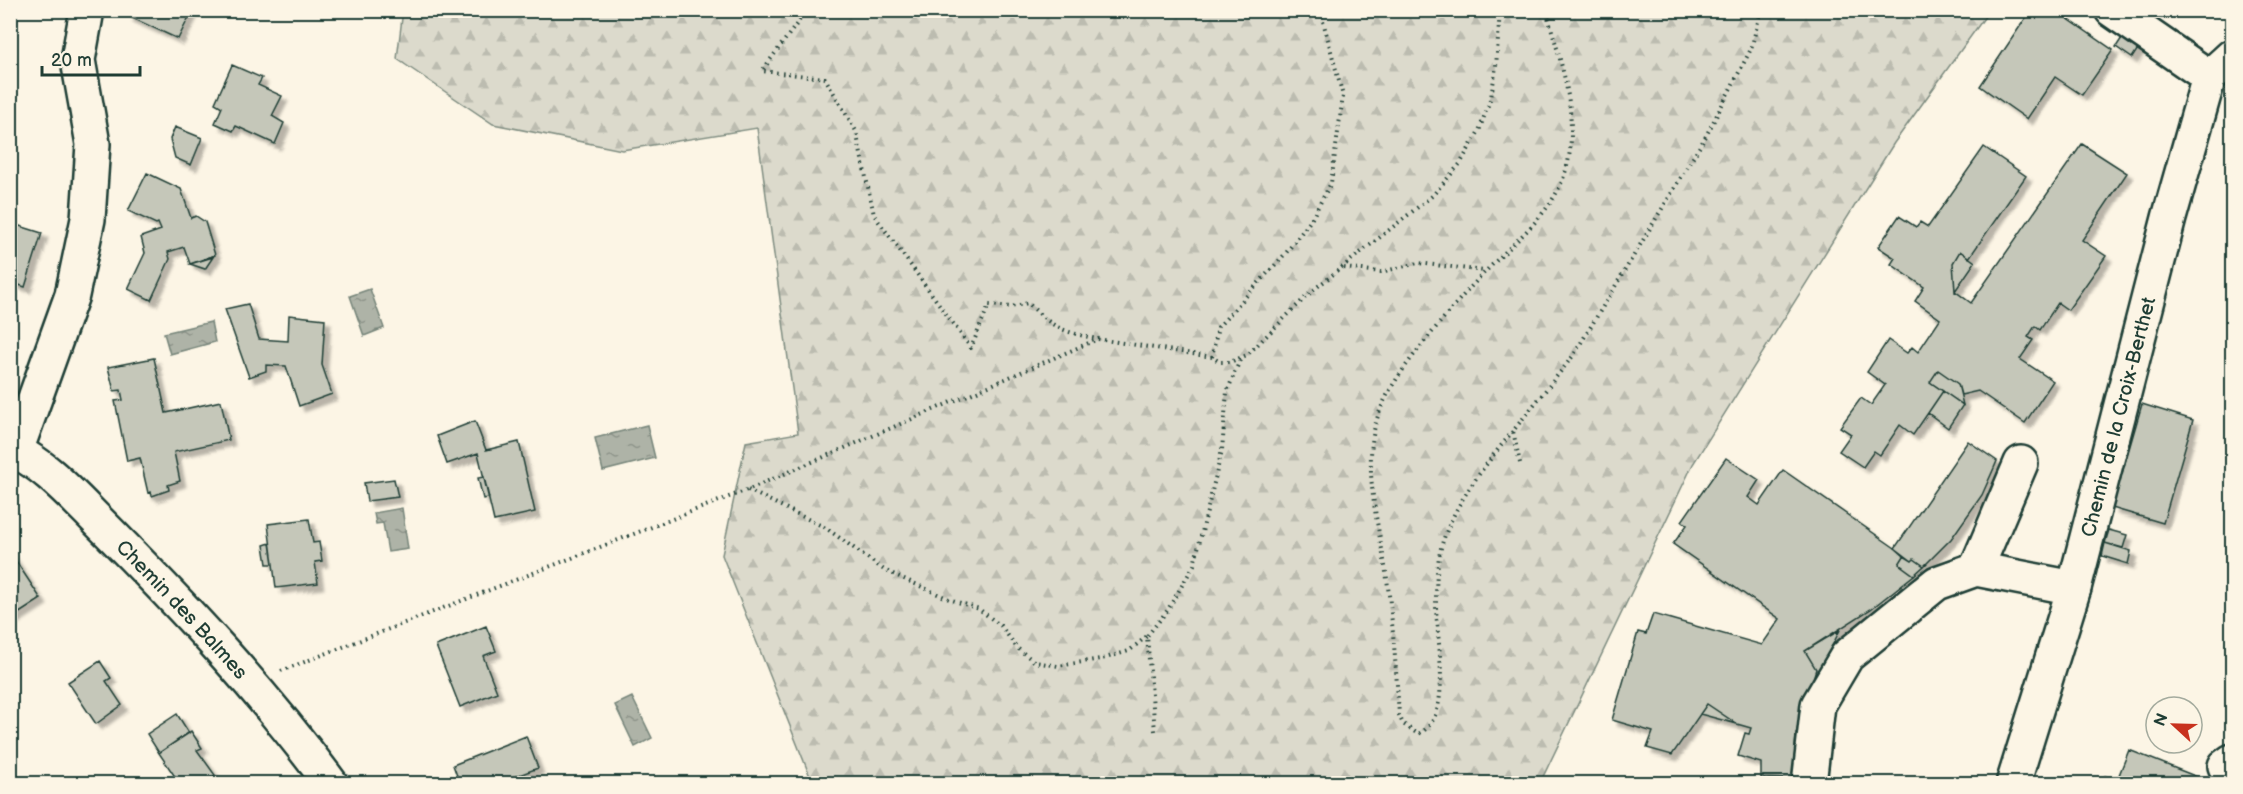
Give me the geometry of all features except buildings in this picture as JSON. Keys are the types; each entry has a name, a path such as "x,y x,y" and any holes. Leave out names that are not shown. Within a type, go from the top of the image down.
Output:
{"street":[{"name":"Chemin des Balmes","path":"87,10 78,60 93,144 88,219 72,295 13,450 66,488 250,683 331,783"},
{"path":"2112,10 2221,66"},
{"name":"Chemin de la Croix-Berthet","path":"2013,783 2074,588 2169,218 2221,66"},
{"path":"1976,569 2021,463"},
{"path":"1809,783 1818,705 1847,656 1937,583 1976,569 2074,588"}],"path":[{"path":"807,10 762,72 825,78 855,131 874,215 971,348 988,305 1011,307 1028,303 1050,325 1064,331 1098,339 1212,357 1220,362 1241,359"},
{"path":"1212,357 1218,327 1286,253 1311,220 1331,183 1342,96 1320,10"},
{"path":"747,490 826,528 884,570 949,599 979,609 1001,626 1017,648 1035,662 1059,666 1106,658 1129,651 1148,636 1167,611 1194,565 1222,450 1227,392 1241,359 1312,291 1344,268 1432,196 1460,164 1479,131 1491,97 1496,67 1500,10"},
{"path":"1546,10 1566,85 1571,130 1568,163 1554,199 1533,228 1485,271 1443,318 1389,391 1376,424 1370,455 1387,579 1399,715 1403,724 1418,734 1426,730 1432,722 1440,692 1436,603 1443,539 1482,470 1573,356 1706,136 1751,49 1761,10"},
{"path":"1344,268 1381,272 1418,263 1485,271"},
{"path":"250,683 747,490 1098,339"},
{"path":"1513,431 1520,463"},
{"path":"1148,636 1155,731"}],"green space":[{"path":"403,10 1989,11 1894,143 1693,464 1540,783 813,784 722,555 746,442 798,433 757,128 622,150 493,124 397,59"}],"water":[{"path":"370,289 384,328 364,336 350,296"},
{"path":"211,322 215,342 170,354 164,333"},
{"path":"647,425 655,458 603,471 595,438"},
{"path":"402,508 408,549 388,552 383,523 376,524 374,513"},
{"path":"632,697 652,738 635,747 615,705"}]}
